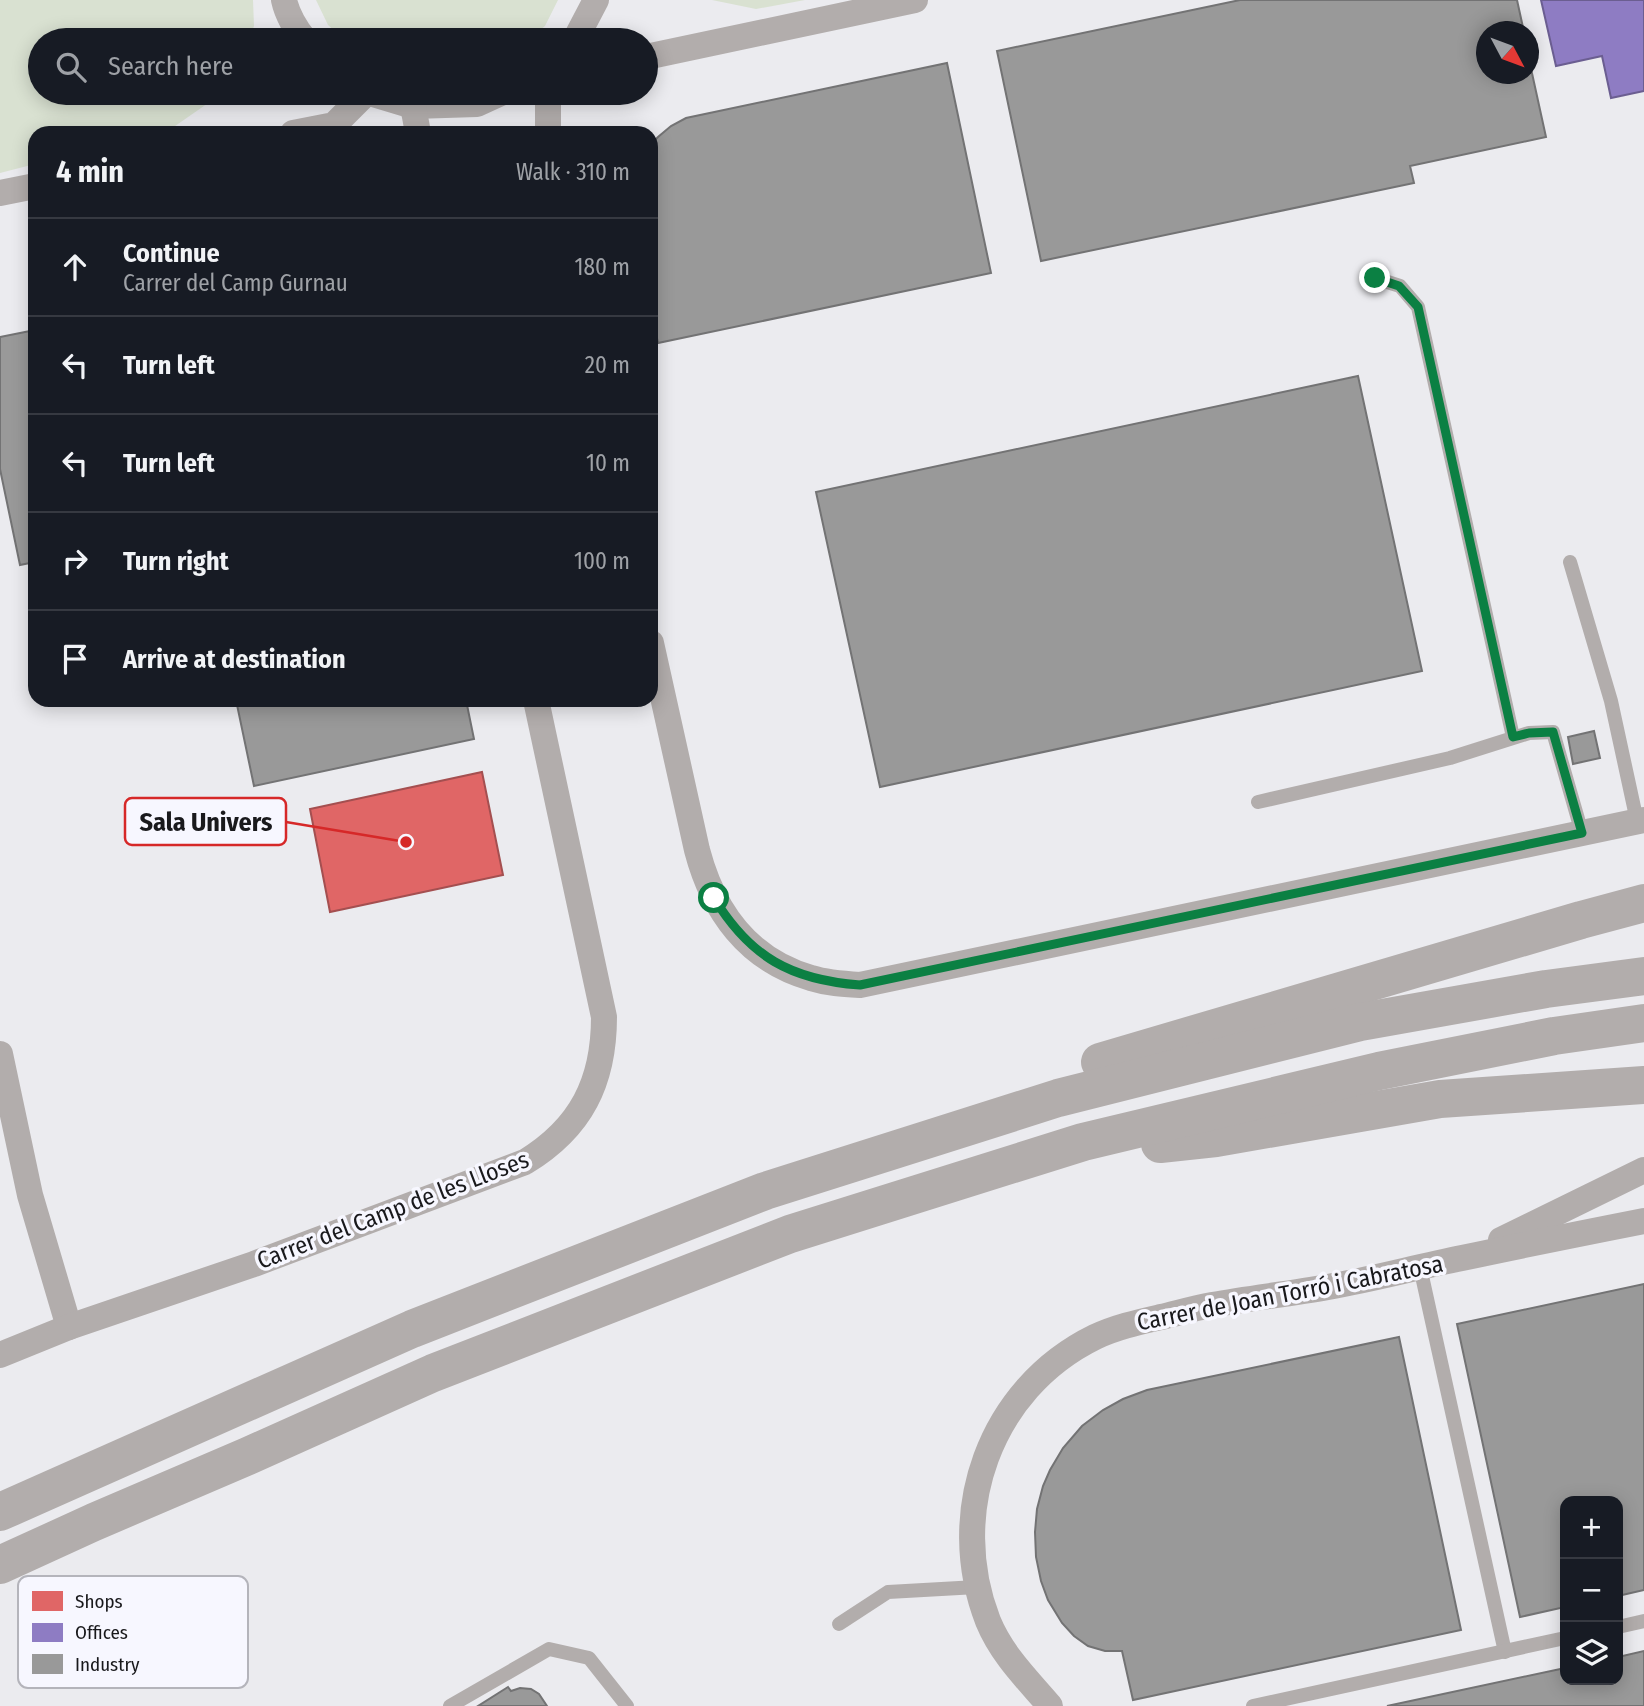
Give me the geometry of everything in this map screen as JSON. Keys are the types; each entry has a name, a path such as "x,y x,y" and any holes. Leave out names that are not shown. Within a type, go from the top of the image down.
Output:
{"highway":[{"path":"1408,972 1480,931 1556,906 1644,885"},
{"path":"936,1136 1043,1080 1568,923 1644,903"},
{"path":"0,1512 412,1329 765,1191 1058,1098 1360,1022 1545,989 1644,976"},
{"path":"0,1565 433,1373 790,1234 1083,1142 1379,1071 1554,1036 1644,1023"},
{"path":"1042,1155 1216,1138 1440,1099 1644,1084"}],"street":[{"path":"284,0 285,8 297,28"},
{"path":"581,28 596,0"},
{"path":"658,54 915,0"},
{"path":"329,126 334,125 355,105"},
{"path":"410,105 445,105"},
{"path":"548,105 548,126"},
{"path":"413,106 417,126"},
{"path":"0,193 28,187"},
{"path":"658,674 697,850 714,898 727,920 744,939 764,955 809,978 834,983 860,985 1641,821"},
{"name":"Carrer del Camp de les Lloses","path":"0,1355 69,1326 254,1264 525,1162 559,1137 577,1116 591,1092 600,1066 604,1017 538,707"},
{"path":"0,1054 30,1195 69,1326"},
{"name":"Carrer de Joan Torró i Cabratosa","path":"1464,1257 1644,1170"},
{"name":"Carrer de Joan Torró i Cabratosa","path":"1050,1706 1006,1656 989,1623 977,1587 972,1550 972,1513 980,1476 992,1441 1011,1409 1035,1381 1063,1357 1095,1337 1130,1324 1211,1305 1329,1287 1644,1221"}],"lane":[{"path":"1375,278 1399,286 1418,307 1513,737"},
{"path":"1570,562 1611,701 1641,821"},
{"path":"1258,802 1450,758 1529,733 1553,732 1582,833"},
{"path":"1420,1267 1505,1651"},
{"path":"839,1624 888,1592 977,1587"},
{"path":"1623,1626 1644,1621"},
{"path":"1253,1706 1560,1639"},
{"path":"450,1706 549,1649 589,1658 627,1706"}],"green space":[{"path":"0,0 253,0 253,28 28,28 28,105 205,105 175,126 28,126 28,166 0,173"},
{"path":"316,0 558,0 543,28 331,28"},
{"path":"712,0 805,0 756,9"}],"building: Shops":[{"path":"482,772 503,875 330,912 310,809"}],"building: Offices":[{"path":"1541,0 1644,0 1644,91 1611,98 1602,56 1556,66"}],"building: Industry":[{"path":"1240,0 1517,0 1522,21 1476,21 1476,84 1534,84 1546,137 1410,166 1414,183 1041,261 997,51"},
{"path":"947,63 991,273 658,343 658,137 686,118"},
{"path":"28,331 28,563 20,565 0,469 0,337"},
{"path":"1358,376 1422,671 880,787 816,492"},
{"path":"237,707 467,707 474,739 254,786"},
{"path":"1594,731 1600,758 1573,764 1568,737"},
{"path":"1644,1284 1644,1590 1623,1595 1623,1496 1560,1496 1560,1608 1520,1617 1457,1324"},
{"path":"1399,1337 1461,1630 1133,1700 1122,1651 1105,1651 1088,1646 1074,1636 1062,1623 1048,1600 1041,1581 1036,1557 1037,1509 1043,1486 1063,1448 1082,1426 1103,1410 1147,1390"},
{"path":"1644,1651 1644,1706 1387,1706 1560,1669 1560,1685 1623,1685 1623,1656"},
{"path":"508,1687 511,1691 531,1689 539,1694 547,1706 478,1706"}],"place":[{"name":"Sala Univers","path":"406,842"}],"route":[{"path":"714,898 727,920 744,939 785,968 809,978 860,985 1582,833 1553,732 1513,737 1418,307 1399,286 1375,278"}]}
